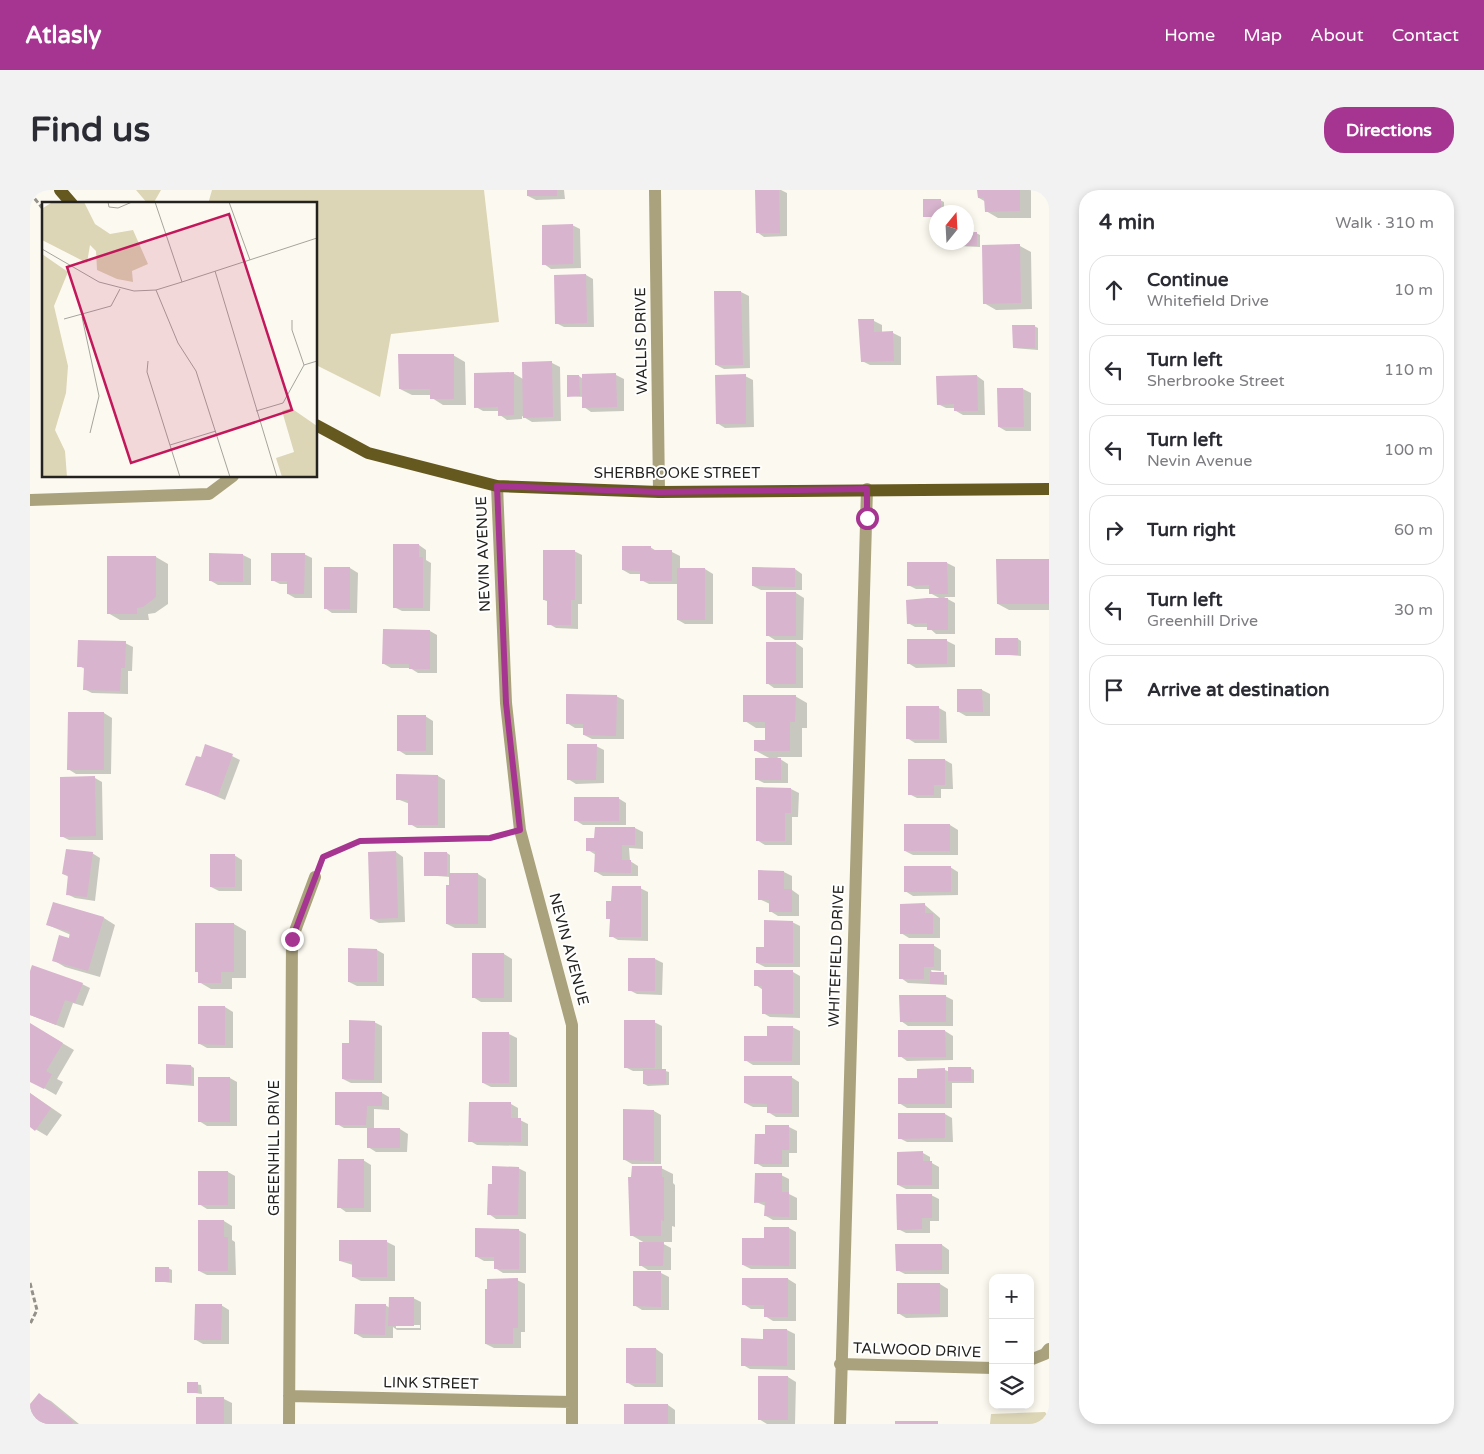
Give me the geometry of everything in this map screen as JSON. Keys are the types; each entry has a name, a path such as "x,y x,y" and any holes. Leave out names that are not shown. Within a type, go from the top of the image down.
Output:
{"main road":[{"path":"60,190 70,202"},
{"name":"SHERBROOKE STREET","path":"318,426 368,453 497,486 659,492 1049,489"}],"street":[{"name":"WALLIS DRIVE","path":"655,190 659,492"},
{"path":"30,500 210,494 230,478"},
{"name":"NEVIN AVENUE","path":"497,486 506,703 520,830 572,1025 572,1424"},
{"name":"WHITEFIELD DRIVE","path":"840,1424 840,1364 867,489"},
{"name":"GREENHILL DRIVE","path":"289,1424 292,939 315,877"},
{"path":"1034,1358 1045,1354 1049,1349"},
{"name":"TALWOOD DRIVE","path":"840,1364 989,1368"},
{"name":"LINK STREET","path":"289,1396 572,1402"}],"path":[{"path":"30,193 42,208"},
{"path":"315,877 323,857 360,841 490,838 520,830"},
{"path":"30,1283 36,1310 30,1324"}],"shaded area":[{"path":"136,190 161,190 154,202 146,202"},
{"path":"212,190 484,190 499,322 391,334 380,397 318,366 318,202 209,202"},
{"path":"1045,1412 1049,1417 1049,1424 990,1424 991,1414"}],"building":[{"path":"527,190 557,190 557,196 527,196"},
{"path":"755,190 779,190 780,233 756,233"},
{"path":"977,190 1020,190 1020,211 985,212 984,198 978,198"},
{"path":"923,199 941,199 941,205 929,205 929,217 923,217"},
{"path":"573,224 573,264 542,265 542,225"},
{"path":"974,232 977,232 977,246 974,246"},
{"path":"1020,244 1021,303 983,304 982,245"},
{"path":"586,274 587,323 555,324 554,275"},
{"path":"714,291 741,291 743,365 715,365"},
{"path":"858,319 874,319 874,332 893,331 894,361 861,362"},
{"path":"1012,325 1035,325 1035,348 1013,348"},
{"path":"398,354 454,354 454,399 430,399 430,389 399,389"},
{"path":"552,361 553,417 523,418 522,362"},
{"path":"514,372 514,415 498,416 498,407 474,408 474,373"},
{"path":"616,373 617,407 582,408 582,374"},
{"path":"746,374 746,424 716,424 715,375"},
{"path":"567,375 579,375 580,396 567,397"},
{"path":"977,375 978,411 954,411 954,404 937,405 936,376"},
{"path":"997,388 1023,388 1024,427 998,427"},
{"path":"393,544 419,544 419,557 423,557 423,608 393,608"},
{"path":"622,546 651,546 651,550 672,550 672,581 640,581 640,571 622,570"},
{"path":"543,550 575,550 575,600 571,600 571,625 547,625 547,600 543,600"},
{"path":"209,553 243,554 243,582 209,581"},
{"path":"271,553 305,553 304,594 287,594 287,581 271,581"},
{"path":"107,556 156,556 156,597 143,607 137,608 137,614 107,614"},
{"path":"996,559 1049,559 1049,604 997,604"},
{"path":"907,562 947,562 948,594 929,594 929,585 907,586"},
{"path":"324,567 350,567 350,609 324,609"},
{"path":"752,567 795,568 795,587 752,586"},
{"path":"677,568 705,568 705,620 677,620"},
{"path":"766,592 796,592 796,636 766,636"},
{"path":"948,598 948,630 927,630 927,623 907,624 906,600"},
{"path":"383,629 430,630 430,669 409,669 409,664 382,664"},
{"path":"995,638 1018,638 1018,655 995,655"},
{"path":"907,639 947,639 947,664 907,664"},
{"path":"78,640 126,641 125,668 121,668 120,691 83,690 84,667 77,667"},
{"path":"766,642 796,642 796,684 766,684"},
{"path":"957,689 982,689 983,712 957,712"},
{"path":"566,694 617,695 616,736 583,735 583,724 566,724"},
{"path":"743,695 796,695 795,722 790,722 790,751 754,751 754,740 765,740 765,722 743,722"},
{"path":"906,706 939,706 939,739 906,739"},
{"path":"68,712 104,712 104,770 67,770"},
{"path":"397,715 426,715 426,751 397,751"},
{"path":"205,744 233,754 218,796 185,785 196,756 201,757"},
{"path":"567,744 597,744 596,780 567,780"},
{"path":"755,758 781,758 781,780 755,780"},
{"path":"908,759 945,759 945,785 934,785 934,795 908,795"},
{"path":"396,774 438,775 438,825 408,825 408,800 396,800"},
{"path":"95,776 96,836 60,837 60,777"},
{"path":"756,787 791,788 791,813 785,813 785,841 756,841"},
{"path":"574,797 619,797 619,821 574,821"},
{"path":"904,824 950,824 950,851 904,851"},
{"path":"595,827 635,827 635,845 622,845 622,860 631,860 631,873 594,872 595,851 586,851 586,838 594,838"},
{"path":"66,849 93,852 87,897 66,895 68,875 62,874"},
{"path":"396,851 398,918 370,919 368,852"},
{"path":"424,852 447,852 447,876 424,876"},
{"path":"210,854 235,854 235,887 210,887"},
{"path":"904,866 951,866 951,892 904,892"},
{"path":"758,870 784,871 784,889 792,889 792,912 769,912 769,900 758,900"},
{"path":"449,873 478,873 478,924 446,924 446,885 449,885"},
{"path":"612,886 641,886 641,937 609,937 610,919 606,919 606,901 611,901"},
{"path":"53,902 104,917 88,971 52,961 59,935 69,938 70,932 46,925"},
{"path":"925,903 925,913 933,913 933,934 900,934 900,904"},
{"path":"764,920 793,921 793,963 756,963 756,947 764,947"},
{"path":"195,923 234,923 234,972 221,972 221,983 198,983 198,972 195,972"},
{"path":"899,944 934,944 934,967 924,967 924,979 899,979"},
{"path":"348,948 377,949 377,982 348,982"},
{"path":"472,953 504,953 504,998 472,998"},
{"path":"628,958 655,958 655,991 628,991"},
{"path":"32,965 83,983 75,1003 65,1000 56,1025 30,1015 30,971"},
{"path":"754,970 793,970 793,1014 762,1014 762,986 754,986"},
{"path":"930,972 944,972 944,984 930,984"},
{"path":"899,995 946,995 946,1022 900,1022"},
{"path":"198,1006 225,1006 225,1045 198,1044"},
{"path":"349,1020 375,1021 374,1080 342,1079 342,1043 349,1043"},
{"path":"624,1020 655,1020 655,1068 624,1068"},
{"path":"30,1023 63,1043 46,1071 52,1074 44,1089 30,1082"},
{"path":"767,1026 793,1026 792,1061 744,1061 744,1036 767,1036"},
{"path":"898,1030 945,1030 946,1057 898,1057"},
{"path":"482,1032 509,1032 509,1083 482,1083"},
{"path":"166,1064 191,1065 191,1084 166,1084"},
{"path":"948,1067 971,1067 971,1081 948,1081"},
{"path":"945,1068 945,1104 898,1104 898,1078 917,1078 917,1069"},
{"path":"643,1069 666,1069 666,1084 643,1084"},
{"path":"744,1076 792,1076 792,1113 767,1113 767,1104 744,1103"},
{"path":"198,1077 230,1077 230,1122 198,1122"},
{"path":"335,1092 382,1092 382,1106 367,1106 366,1125 335,1125"},
{"path":"30,1093 51,1108 35,1131 30,1127"},
{"path":"469,1102 511,1102 511,1118 521,1118 521,1142 468,1142"},
{"path":"623,1109 654,1110 654,1161 623,1160"},
{"path":"898,1113 945,1113 945,1138 898,1139"},
{"path":"765,1125 789,1125 789,1150 782,1150 782,1164 754,1164 755,1134 765,1134"},
{"path":"367,1128 400,1128 400,1148 367,1148"},
{"path":"923,1151 923,1161 932,1161 932,1185 897,1185 897,1152"},
{"path":"338,1159 364,1159 364,1208 337,1208"},
{"path":"492,1166 519,1167 518,1215 487,1215 488,1184 492,1184"},
{"path":"632,1166 662,1166 662,1177 664,1177 664,1221 661,1220 661,1236 630,1236 628,1177 631,1177"},
{"path":"198,1171 228,1171 228,1205 198,1205"},
{"path":"755,1173 782,1173 782,1192 789,1192 789,1217 764,1216 765,1202 754,1203"},
{"path":"896,1194 932,1194 932,1218 922,1218 922,1229 897,1230"},
{"path":"198,1220 224,1220 224,1237 228,1237 228,1271 198,1271"},
{"path":"764,1227 789,1227 789,1266 742,1265 742,1238 764,1238"},
{"path":"475,1228 519,1229 519,1269 494,1269 494,1257 475,1257"},
{"path":"339,1240 387,1240 387,1277 352,1277 352,1261 339,1261"},
{"path":"639,1242 664,1242 663,1266 639,1266"},
{"path":"895,1244 942,1244 942,1270 896,1271"},
{"path":"155,1267 169,1267 169,1282 155,1282"},
{"path":"633,1271 661,1271 661,1307 633,1306"},
{"path":"518,1278 518,1328 513,1328 513,1344 485,1344 485,1289 487,1289 487,1279"},
{"path":"742,1278 788,1278 788,1317 764,1317 764,1305 742,1305"},
{"path":"897,1283 940,1283 940,1314 897,1314"},
{"path":"389,1297 414,1297 414,1326 388,1326"},
{"path":"195,1304 222,1304 221,1340 194,1340"},
{"path":"355,1304 386,1304 385,1335 354,1334"},
{"path":"763,1329 787,1329 787,1366 741,1366 741,1338 763,1339"},
{"path":"626,1348 656,1348 656,1383 626,1383"},
{"path":"758,1376 788,1376 788,1420 758,1420"},
{"path":"187,1382 198,1382 198,1393 187,1393"},
{"path":"39,1393 74,1422 72,1424 30,1424 30,1404"},
{"path":"196,1397 224,1397 224,1424 196,1424"},
{"path":"624,1404 668,1404 668,1424 624,1424"},
{"path":"895,1421 938,1421 938,1424 895,1424"}],"route":[{"path":"292,939 323,857 360,841 490,838 520,830 506,703 497,486 659,492 693,490 867,489 867,518"}]}
